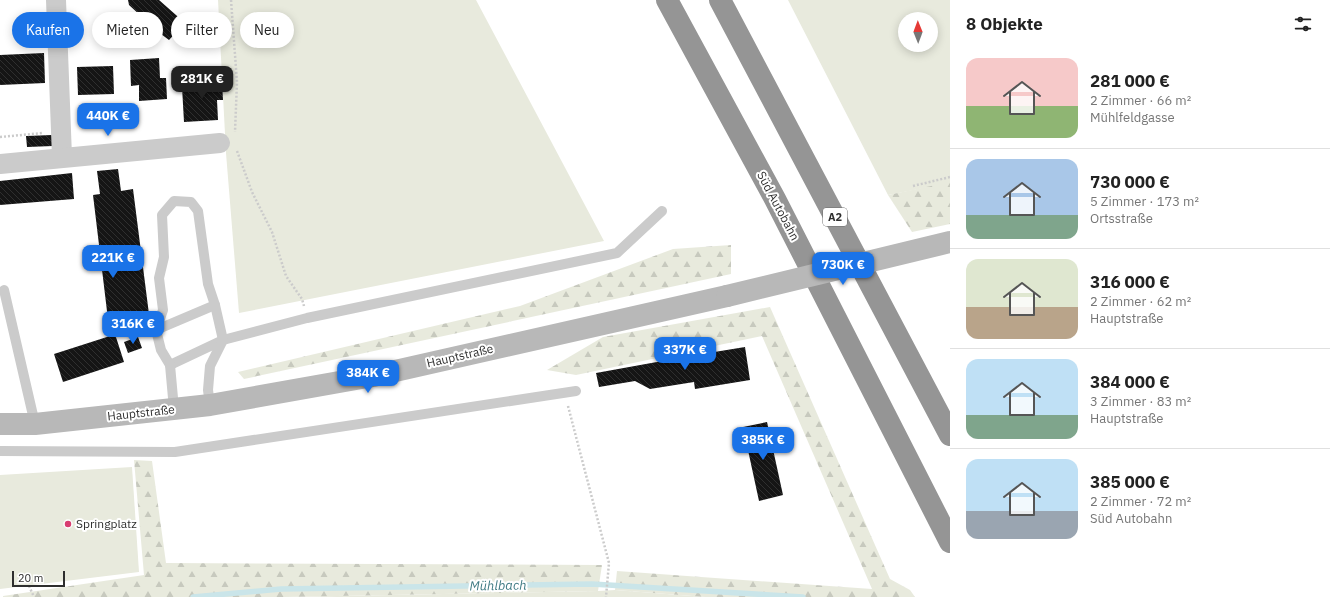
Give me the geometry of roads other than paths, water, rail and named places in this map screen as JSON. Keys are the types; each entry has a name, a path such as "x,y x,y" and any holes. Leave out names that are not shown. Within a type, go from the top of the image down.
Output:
{"highway":[{"name":"Süd Autobahn","path":"668,0 775,199 950,542"},
{"name":"A2","path":"720,0 950,435"}],"street":[{"path":"56,0 62,157"},
{"path":"0,164 62,157 227,144"},
{"name":"Hauptstraße","path":"0,424 35,424 210,405 373,376 727,296 950,242"}],"lane":[{"path":"174,409 170,365 161,350 156,330 163,310 159,278 164,257 162,215 174,201 191,202 198,211 208,284 215,305 223,340 210,366 208,390 210,405"},
{"path":"170,365 223,340 307,318 617,253 662,211"},
{"path":"4,290 35,424"},
{"path":"156,330 215,305"},
{"path":"0,451 175,452 576,392"}],"waterway":[{"name":"Mühlbach","path":"193,597 281,589 592,584 803,597"}],"place":[{"name":"Springplatz","path":"68,524"}]}
